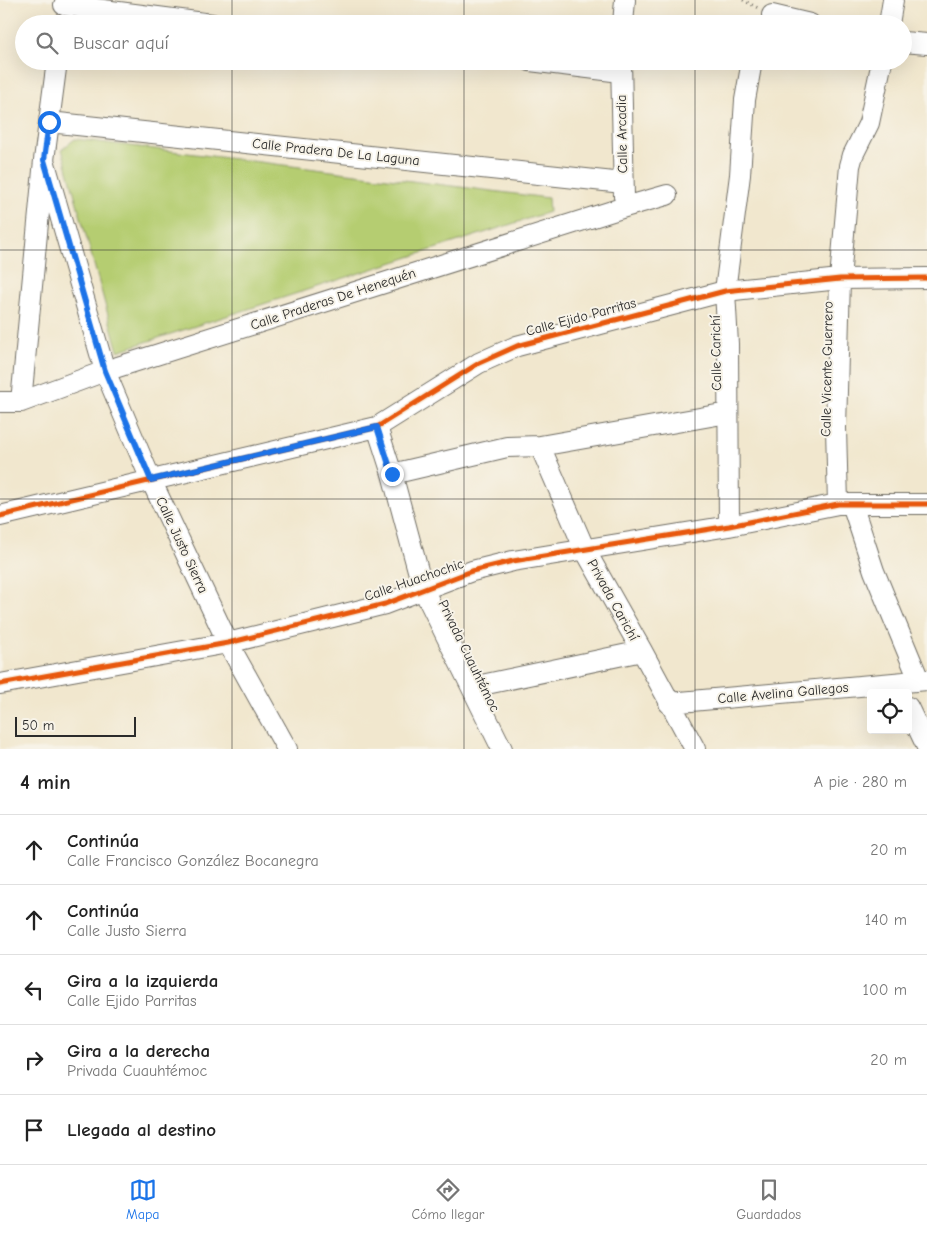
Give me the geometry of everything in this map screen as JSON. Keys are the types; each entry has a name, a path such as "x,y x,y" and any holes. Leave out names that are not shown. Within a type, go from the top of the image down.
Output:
{"street":[{"path":"624,15 625,0"},
{"path":"890,15 893,0"},
{"path":"63,10 116,15"},
{"path":"912,43 927,44"},
{"path":"21,402 44,160 56,70"},
{"name":"Calle Arcadia","path":"621,70 624,207"},
{"name":"Calle Carichí","path":"729,526 726,291 740,175 745,100 750,70"},
{"name":"Calle Vicente Guerrero","path":"880,70 869,122 850,166 840,279 836,428 845,504 923,680"},
{"name":"Calle Pradera De La Laguna","path":"49,122 623,183"},
{"name":"Calle Justo Sierra","path":"44,160 105,371 151,480 228,643 287,749"},
{"name":"Calle Praderas De Henequén","path":"0,402 21,402 105,371 667,195"},
{"name":"Calle Ejido Parritas","path":"0,516 377,427 479,363 517,346 726,291 840,279 927,278"},
{"path":"392,474 507,446 540,446 728,413"},
{"name":"Privada Cuauhtémoc","path":"377,427 392,474 422,588 502,749"},
{"name":"Privada Carichí","path":"540,446 585,550 695,749"},
{"name":"Calle Huachochic","path":"0,684 228,643 385,604 422,588 472,571 513,561 729,526 845,504 927,504"},
{"path":"472,687 642,651"},
{"name":"Calle Avelina Gallegos","path":"669,703 899,688 923,680"},
{"path":"912,716 927,747"}],"green space":[{"path":"75,139 548,198 549,212 118,351 62,149"}],"cycle path":[{"path":"0,516 377,427 479,363 517,346 725,291 840,279 927,278"},
{"path":"0,684 228,643 385,604 472,571 513,561 729,526 838,504 927,504"}],"route":[{"path":"49,122 44,160 105,371 151,480 377,427 392,474"}]}
